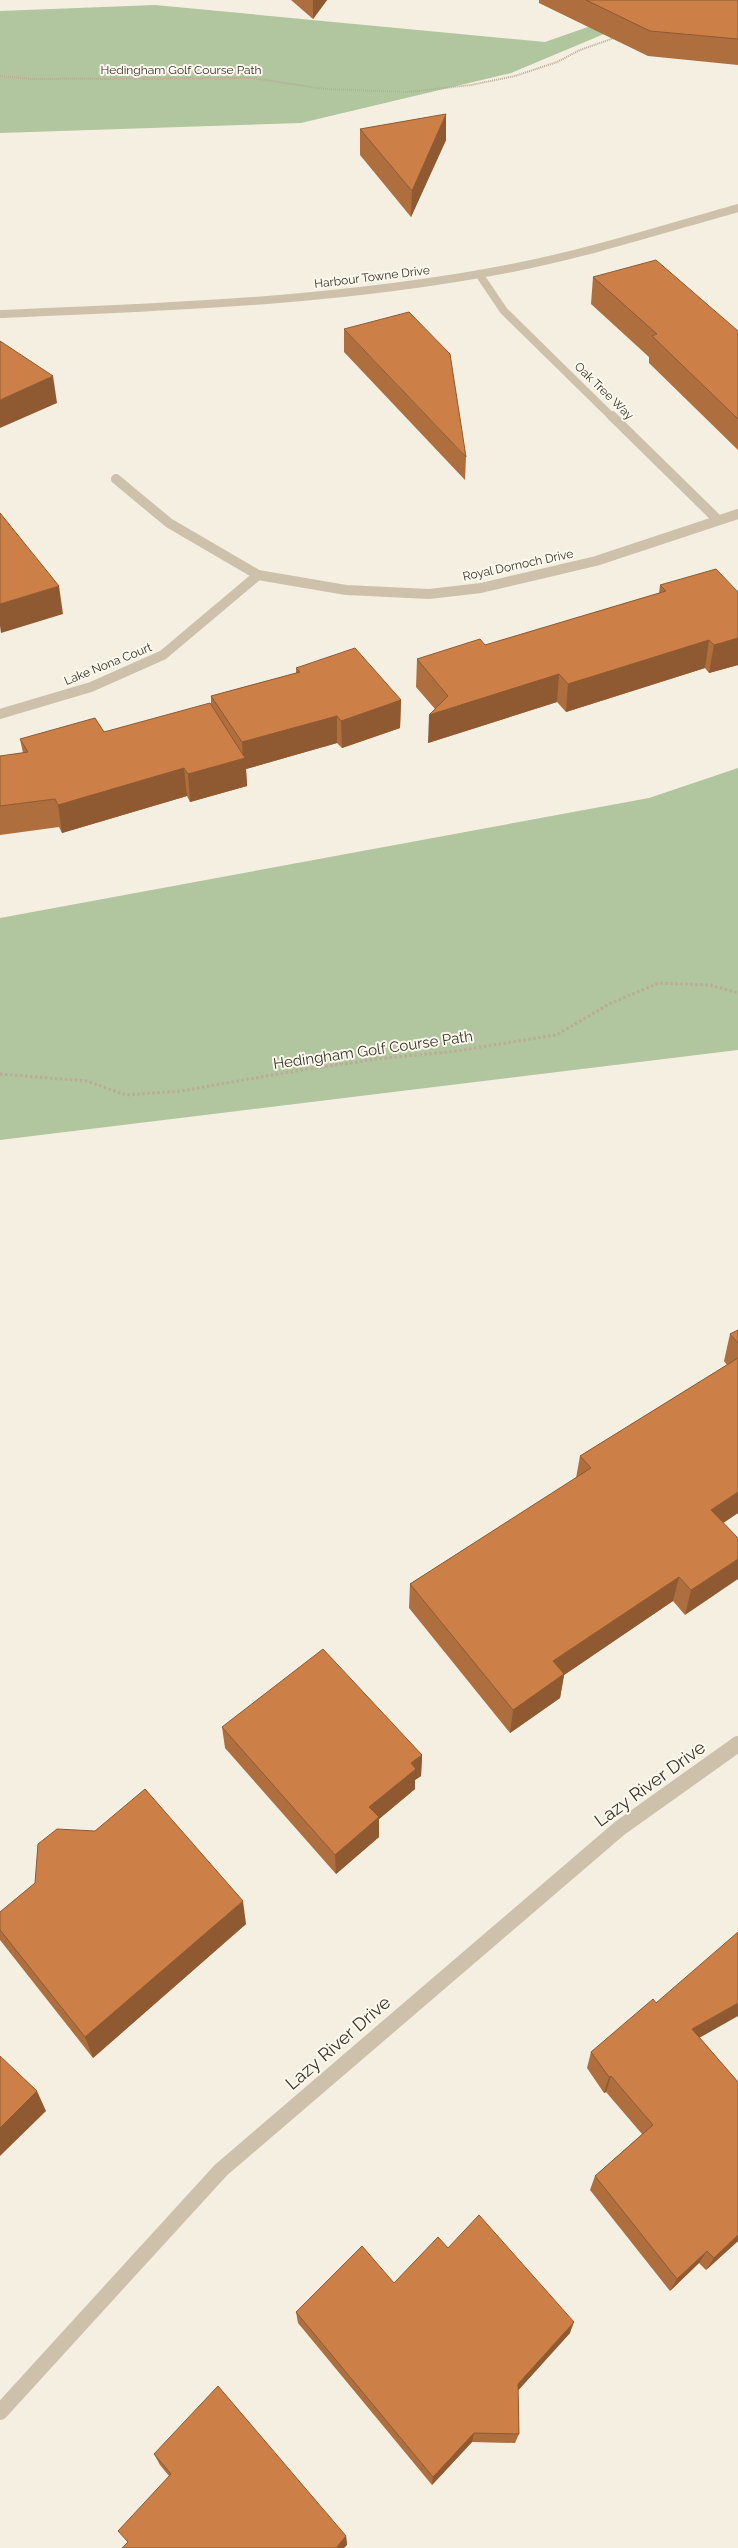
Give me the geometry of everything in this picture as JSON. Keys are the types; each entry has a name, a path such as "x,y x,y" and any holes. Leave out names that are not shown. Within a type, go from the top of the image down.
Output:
{"street":[{"name":"Harbour Towne Drive","path":"0,314 169,308 290,299 480,274 584,251 738,208"},
{"name":"Oak Tree Way","path":"480,274 504,311 717,520"},
{"name":"Royal Dornoch Drive","path":"116,479 169,523 258,575 346,590 429,594 481,588 596,561 738,514"},
{"name":"Lake Nona Court","path":"0,714 91,687 163,655 258,575"},
{"name":"Lazy River Drive","path":"0,2412 221,2170 620,1828 738,1744"}],"path":[{"name":"Hedingham Golf Course Path","path":"0,76 32,79 252,78 325,89 408,92 471,85 515,76 557,62 580,50 615,37"},
{"name":"Hedingham Golf Course Path","path":"0,1074 86,1081 126,1095 181,1091 289,1072 377,1059 456,1051 556,1035 611,1003 659,983 710,985 738,993"}],"green space":[{"path":"665,0 685,0 511,73 301,123 0,133 0,11 155,5 545,42"},
{"path":"738,768 738,1050 0,1140 0,918 649,798"}],"building":[{"path":"586,0 738,0 738,39 650,31"},
{"path":"446,114 412,191 360,129"},
{"path":"656,260 738,331 738,419 652,336 657,334 593,277"},
{"path":"409,312 450,354 466,457 344,329"},
{"path":"0,341 53,376 0,400"},
{"path":"0,513 59,586 0,604"},
{"path":"716,569 738,592 738,638 714,645 709,640 568,684 559,674 429,715 448,696 417,659 480,639 485,645 666,591 660,585"},
{"path":"355,648 401,700 341,721 337,716 242,742 211,696 300,672 296,668"},
{"path":"210,703 245,758 188,774 184,768 58,805 55,799 0,806 0,756 28,752 20,739 95,718 104,732"},
{"path":"738,1330 738,1343 730,1334"},
{"path":"738,1358 738,1492 711,1510 738,1538 738,1559 691,1590 679,1577 553,1661 564,1674 513,1710 410,1584 591,1468 580,1456"},
{"path":"323,1649 422,1755 411,1763 416,1769 369,1807 379,1817 335,1855 222,1727"},
{"path":"145,1789 243,1901 85,2037 0,1930 0,1912 35,1883 38,1844 57,1829 95,1831"},
{"path":"738,1932 738,2003 692,2029 738,2082 738,2235 714,2258 707,2251 677,2279 595,2176 653,2125 611,2076 609,2077 591,2052 653,1999 656,2003"},
{"path":"0,2056 37,2091 0,2128"},
{"path":"479,2215 574,2322 518,2384 519,2434 474,2433 433,2477 296,2312 362,2246 394,2283 438,2237 448,2248"},
{"path":"218,2386 346,2536 336,2548 122,2548 128,2542 118,2531 171,2474 154,2454"}]}
